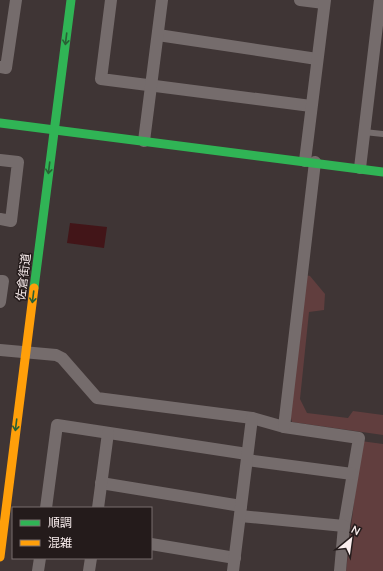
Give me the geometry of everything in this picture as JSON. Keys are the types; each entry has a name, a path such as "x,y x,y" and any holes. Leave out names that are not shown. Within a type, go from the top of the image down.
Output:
{"main road":[{"name":"佐倉街道","path":"0,557 71,0"},
{"path":"0,123 383,172"},
{"path":"12,361 15,338"}],"street":[{"path":"0,67 6,68 16,0"},
{"path":"110,0 101,79 311,106"},
{"path":"144,141 162,0"},
{"path":"284,427 310,162 311,106 325,2 300,0"},
{"path":"360,168 364,132 377,76 381,18 380,0"},
{"path":"158,34 317,59"},
{"path":"0,160 18,162 11,221 0,219"},
{"path":"0,281 3,281 0,302"},
{"path":"0,350 56,355 62,358 97,398 252,418 284,427 359,438 344,526 340,571"},
{"path":"233,571 252,418"},
{"path":"46,507 57,425 352,474"},
{"path":"98,507 108,433"},
{"path":"101,483 241,511 344,526"},
{"path":"152,544 235,558"},
{"path":"38,571 40,559"},
{"path":"89,571 91,559"}],"lane":[{"path":"364,132 383,134"}],"shaded area":[{"path":"70,223 107,227 104,248 67,243"},
{"path":"305,275 310,276 325,294 324,310 309,312 300,399 307,413 348,418 353,411 383,415 383,435 292,422 289,411"},
{"path":"361,441 383,444 383,571 346,571"}],"traffic: fast":[{"path":"34,288 71,0"},
{"path":"0,123 383,172"}],"traffic: slow":[{"path":"0,557 34,288"}]}
